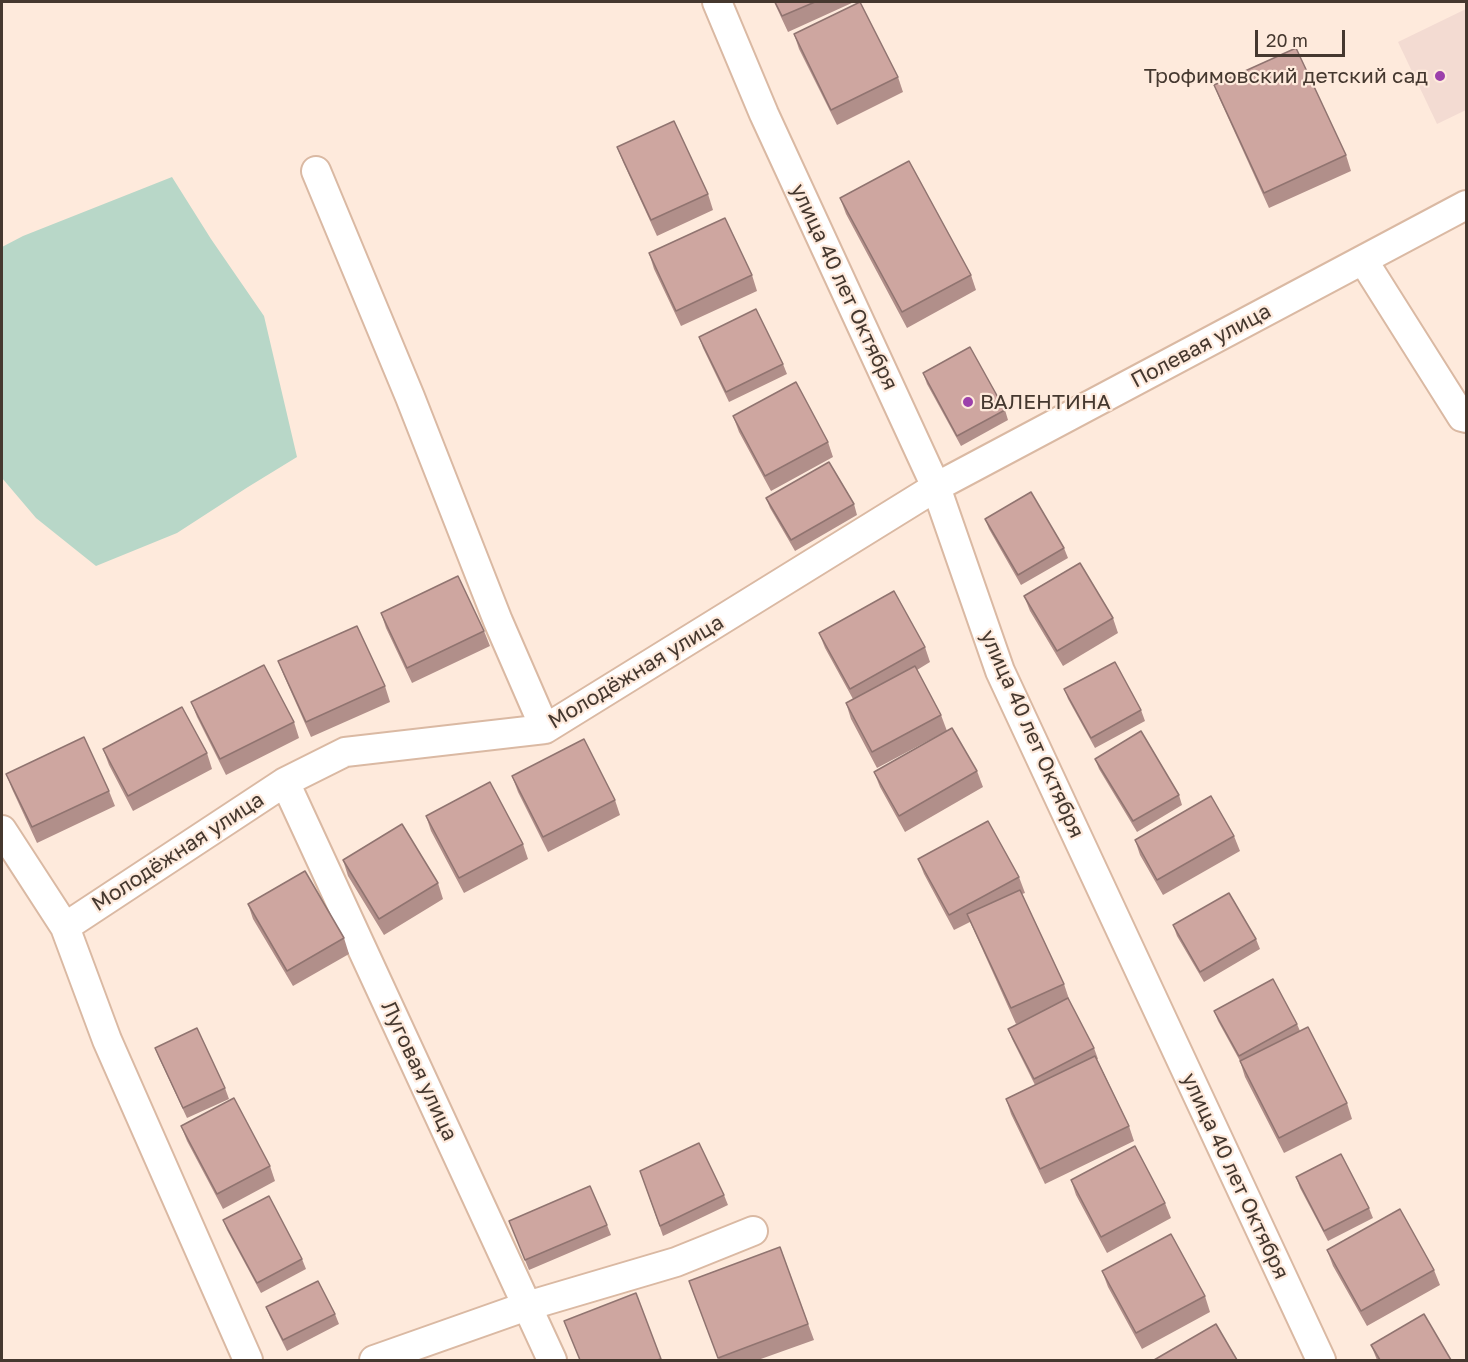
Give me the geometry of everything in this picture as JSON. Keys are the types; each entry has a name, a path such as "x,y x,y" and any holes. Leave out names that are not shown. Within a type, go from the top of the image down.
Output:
{"street":[{"name":"улица 40 лет Октября","path":"717,2 764,114 936,487 1000,671 1321,1360"},
{"path":"316,171 410,397 498,621 545,729"},
{"name":"Полевая улица","path":"936,487 1467,205"},
{"path":"1363,260 1462,417 1467,418"},
{"name":"Молодёжная улица","path":"65,927 285,782 345,752 545,729 936,487"},
{"name":"Луговая улица","path":"285,782 552,1360"},
{"path":"2,830 65,927 107,1040 248,1360"},
{"path":"374,1360 527,1306 676,1262 753,1231"}],"shaded area":[{"name":"Трофимовский детский сад","path":"1466,9 1466,110 1437,124 1398,42"}],"green space":[{"path":"172,177 264,316 297,457 177,533 96,566 36,518 2,478 2,247 23,236"}],"building":[{"path":"775,2 815,2 782,16"},
{"path":"860,2 898,77 831,110 794,34"},
{"path":"1296,48 1346,155 1264,193 1214,85"},
{"path":"674,121 708,194 651,220 617,147"},
{"path":"909,161 971,275 902,312 840,198"},
{"path":"725,218 752,275 676,311 649,253"},
{"path":"756,309 783,364 726,392 699,337"},
{"name":"ВАЛЕНТИНА","path":"970,347 1005,410 957,436 923,373"},
{"path":"796,382 828,442 765,476 733,416"},
{"path":"829,462 854,504 791,540 766,498"},
{"path":"1031,492 1064,548 1018,575 985,519"},
{"path":"1080,563 1113,618 1057,651 1024,596"},
{"path":"458,576 484,631 407,668 381,613"},
{"path":"894,591 925,647 850,689 819,633"},
{"path":"357,626 385,686 306,722 278,661"},
{"path":"1115,662 1141,710 1091,738 1064,689"},
{"path":"264,665 294,722 220,759 191,702"},
{"path":"915,666 941,715 872,752 846,703"},
{"path":"182,707 207,753 128,796 103,749"},
{"path":"952,728 977,771 899,816 874,772"},
{"path":"1141,731 1179,795 1133,821 1095,759"},
{"path":"84,737 109,791 32,827 6,774"},
{"path":"584,739 615,800 543,837 512,776"},
{"path":"490,782 523,844 459,878 426,816"},
{"path":"1211,796 1234,836 1157,880 1135,840"},
{"path":"988,821 1019,877 949,915 918,859"},
{"path":"402,824 438,883 379,919 343,860"},
{"path":"305,871 344,938 287,971 248,904"},
{"path":"1020,890 1064,984 1011,1008 967,914"},
{"path":"1229,893 1256,939 1200,972 1173,925"},
{"path":"1273,979 1297,1024 1239,1056 1214,1011"},
{"path":"1068,998 1094,1048 1034,1079 1008,1029"},
{"path":"1308,1027 1347,1103 1279,1138 1240,1061"},
{"path":"197,1028 225,1088 183,1108 155,1048"},
{"path":"1095,1056 1129,1126 1040,1169 1006,1099"},
{"path":"234,1098 270,1166 217,1194 181,1126"},
{"path":"699,1143 724,1195 660,1226 640,1171"},
{"path":"1135,1146 1165,1203 1101,1237 1071,1180"},
{"path":"1341,1154 1369,1208 1324,1231 1296,1177"},
{"path":"590,1186 607,1225 525,1260 509,1221"},
{"path":"269,1196 302,1259 257,1283 223,1220"},
{"path":"1400,1209 1434,1270 1361,1311 1327,1250"},
{"path":"1171,1234 1205,1296 1136,1333 1102,1271"},
{"path":"780,1247 808,1324 718,1358 689,1281"},
{"path":"318,1281 335,1314 283,1340 266,1307"},
{"path":"636,1293 661,1359 580,1360 564,1321"},
{"path":"1424,1314 1451,1360 1380,1360 1371,1345"},
{"path":"1216,1324 1237,1360 1154,1360"}],"place":[{"name":"Трофимовский детский сад","path":"1440,76"},
{"name":"ВАЛЕНТИНА","path":"968,402"}]}
